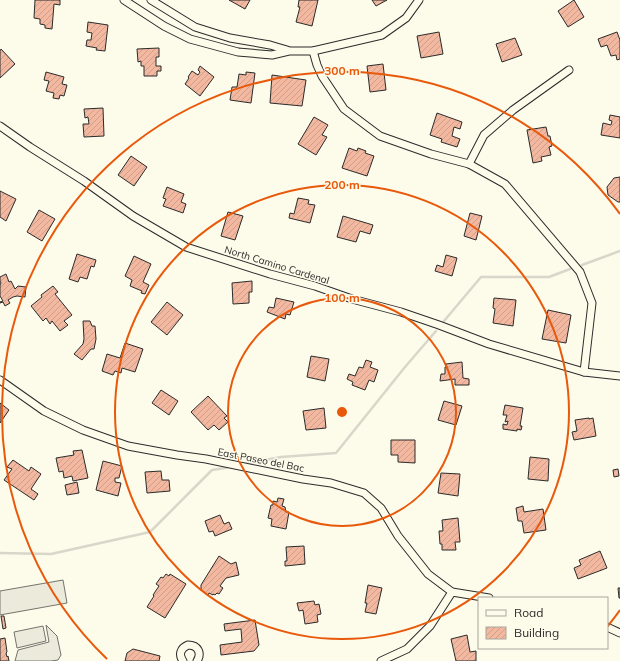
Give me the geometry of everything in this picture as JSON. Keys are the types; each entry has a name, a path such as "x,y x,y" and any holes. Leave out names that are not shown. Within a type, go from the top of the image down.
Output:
{"street":[{"path":"124,0 164,26 190,39 238,52 272,54 289,51 313,51 382,35 406,18 419,0"},
{"path":"151,0 195,27 230,38 270,45 289,51"},
{"path":"313,51 319,71 344,109 380,136 431,154 469,164 505,184 580,272 592,302 584,372"},
{"path":"469,164 484,135 513,110 569,70"},
{"name":"North Camino Cardenal","path":"0,126 133,216 186,247 315,286 352,299 406,314 489,344 584,372 620,376"},
{"name":"East Paseo del Bac","path":"0,380 44,411 83,430 128,446 331,483 364,493 381,508 400,537 428,574 452,592 483,597"},
{"path":"381,661 407,649 430,626 452,592"},
{"path":"608,627 620,633"},
{"path":"183,661 181,652 182,649 188,645 192,645 196,646 199,650 199,657 197,661"}],"shaded area":[{"path":"63,580 67,603 0,615 0,591"},
{"path":"46,625 57,636 61,655 58,660 15,661 18,650 49,642"},
{"path":"43,626 46,641 17,648 14,632"}],"building":[{"path":"35,0 60,0 60,5 54,4 52,29 45,28 45,25 40,24 40,19 34,18"},
{"path":"229,0 250,0 245,9"},
{"path":"299,0 318,0 312,26 296,22 300,7 298,7"},
{"path":"372,0 387,0 376,6"},
{"path":"574,0 584,17 568,27 558,11"},
{"path":"88,22 108,25 105,51 96,50 97,48 86,46 87,40 91,40 92,33 87,32"},
{"path":"439,32 443,54 421,58 417,36"},
{"path":"617,32 620,40 620,59 617,60 616,55 611,56 607,45 601,47 598,39"},
{"path":"515,38 522,55 502,62 496,44"},
{"path":"159,48 159,57 156,57 156,66 161,66 161,71 157,71 157,76 144,76 144,66 141,66 141,61 138,62 137,49"},
{"path":"1,49 15,64 0,78 0,51"},
{"path":"383,64 386,90 370,92 367,66"},
{"path":"200,66 214,77 200,96 185,84 192,71 198,75 200,72 198,70"},
{"path":"46,72 64,77 62,84 67,85 64,96 60,95 59,99 53,98 54,93 46,91 49,81 44,80"},
{"path":"246,72 255,73 251,103 230,100 232,87 237,87 239,74 246,75"},
{"path":"272,75 306,80 302,106 270,103"},
{"path":"103,108 104,136 84,137 83,124 89,124 88,117 85,118 84,109"},
{"path":"437,113 462,122 460,129 454,127 452,136 460,139 457,147 441,142 442,139 430,135"},
{"path":"610,115 620,117 620,138 601,135 603,123 611,125 612,121 609,120"},
{"path":"314,117 328,125 322,135 327,137 316,155 298,144"},
{"path":"546,127 552,146 549,147 551,155 541,157 542,161 533,163 527,130"},
{"path":"349,148 357,151 358,148 366,151 365,153 374,156 367,176 342,168"},
{"path":"131,156 147,167 134,186 118,175"},
{"path":"620,177 620,202 618,202 608,195 607,187 614,178"},
{"path":"167,187 184,194 181,202 186,204 183,213 163,206 166,199 163,198"},
{"path":"0,191 16,199 6,221 0,217"},
{"path":"298,198 309,200 308,204 315,205 310,223 289,218 290,213 294,214"},
{"path":"39,210 55,219 42,241 27,232"},
{"path":"228,212 243,216 235,240 221,236"},
{"path":"470,213 482,216 476,240 464,236"},
{"path":"343,216 373,225 370,234 360,231 356,242 337,237"},
{"path":"77,254 96,260 94,267 91,266 87,279 80,277 78,282 69,279"},
{"path":"446,255 457,258 452,276 435,271 437,265 443,267"},
{"path":"134,256 151,264 143,282 149,285 145,294 141,293 142,291 130,286 132,280 125,276"},
{"path":"6,274 9,282 11,281 15,289 18,286 26,287 25,297 13,297 8,300 10,303 5,306 3,302 0,303 3,301 0,296 0,277"},
{"path":"252,281 252,292 249,292 249,303 233,304 232,283"},
{"path":"53,286 58,292 55,294 72,315 64,321 68,325 60,331 52,321 50,324 46,318 43,321 31,306 42,297 41,295"},
{"path":"276,298 294,302 290,315 286,314 285,319 267,312 269,307 274,308"},
{"path":"494,298 516,300 513,326 493,323 495,309 493,308"},
{"path":"167,302 183,315 167,335 151,322"},
{"path":"548,310 571,315 566,343 542,339"},
{"path":"83,321 90,321 92,326 95,326 96,339 94,349 91,349 82,360 74,354 83,344"},
{"path":"125,343 143,349 135,372 122,368 121,373 115,371 113,375 102,371 107,354 120,358"},
{"path":"311,356 329,359 325,381 307,377"},
{"path":"366,360 372,362 370,367 378,370 374,382 369,380 365,390 352,385 353,382 347,379 349,374 355,376 359,367 363,368"},
{"path":"462,362 463,378 469,379 469,385 455,385 455,379 440,381 441,374 445,374 445,367 447,367 446,364"},
{"path":"161,390 178,401 169,415 152,403"},
{"path":"208,396 227,416 224,418 228,422 219,430 214,425 208,430 191,412"},
{"path":"444,401 462,406 456,425 438,420"},
{"path":"0,403 9,410 0,423"},
{"path":"505,405 523,408 520,426 522,426 521,430 517,429 517,431 503,429 503,424 507,425 508,421 505,422 507,415 503,415"},
{"path":"324,408 326,428 306,430 303,411"},
{"path":"593,418 596,436 574,440 572,432 577,431 575,420"},
{"path":"391,440 415,440 415,463 398,462 398,455 391,455"},
{"path":"82,450 88,478 73,481 72,476 64,478 63,471 59,472 56,458 74,455 73,451"},
{"path":"530,457 549,459 548,481 528,479"},
{"path":"13,460 29,471 31,467 41,474 31,489 38,494 34,500 4,480 12,469 7,467"},
{"path":"103,461 122,466 119,478 115,478 115,482 121,483 118,496 96,490"},
{"path":"618,469 619,476 614,477 613,470"},
{"path":"161,471 162,480 169,480 170,491 147,493 145,472"},
{"path":"441,473 460,474 458,496 438,493"},
{"path":"77,482 79,493 67,495 65,485"},
{"path":"278,498 284,499 282,506 285,507 286,512 289,512 286,529 271,526 272,519 268,518 273,501 277,502"},
{"path":"523,506 524,512 543,509 546,530 524,533 522,521 518,521 516,508"},
{"path":"220,515 224,524 229,522 232,529 215,536 213,531 209,532 205,521"},
{"path":"458,518 460,542 455,542 456,550 442,550 439,531 443,531 442,520"},
{"path":"304,546 305,564 285,566 285,561 287,561 286,547"},
{"path":"600,551 607,568 578,579 574,568 581,565 579,560"},
{"path":"219,556 231,564 236,562 239,575 226,578 220,586 223,588 219,594 217,593 213,595 209,593 208,595 201,590 201,585"},
{"path":"166,574 169,576 170,574 186,584 165,618 147,607 159,586 156,584 161,577 163,578"},
{"path":"368,585 382,588 376,614 365,612"},
{"path":"618,588 620,588 620,598 619,598"},
{"path":"314,601 315,605 319,604 321,614 317,615 318,622 305,624 303,610 299,611 297,603"},
{"path":"1,616 4,616 6,628 3,629"},
{"path":"255,620 259,645 254,651 221,655 220,645 242,642 241,629 225,631 224,624"},
{"path":"467,635 470,652 476,651 476,661 456,661 451,639"},
{"path":"5,638 6,653 9,661 0,661 0,639"},
{"path":"133,649 160,656 159,661 125,661 127,653"}],"waterway":[{"path":"582,265 620,251"},
{"path":"444,321 481,277 549,277 570,269"},
{"path":"244,464 281,457 336,453 436,331"},
{"path":"0,553 51,554 150,532 212,470 231,467"}]}
